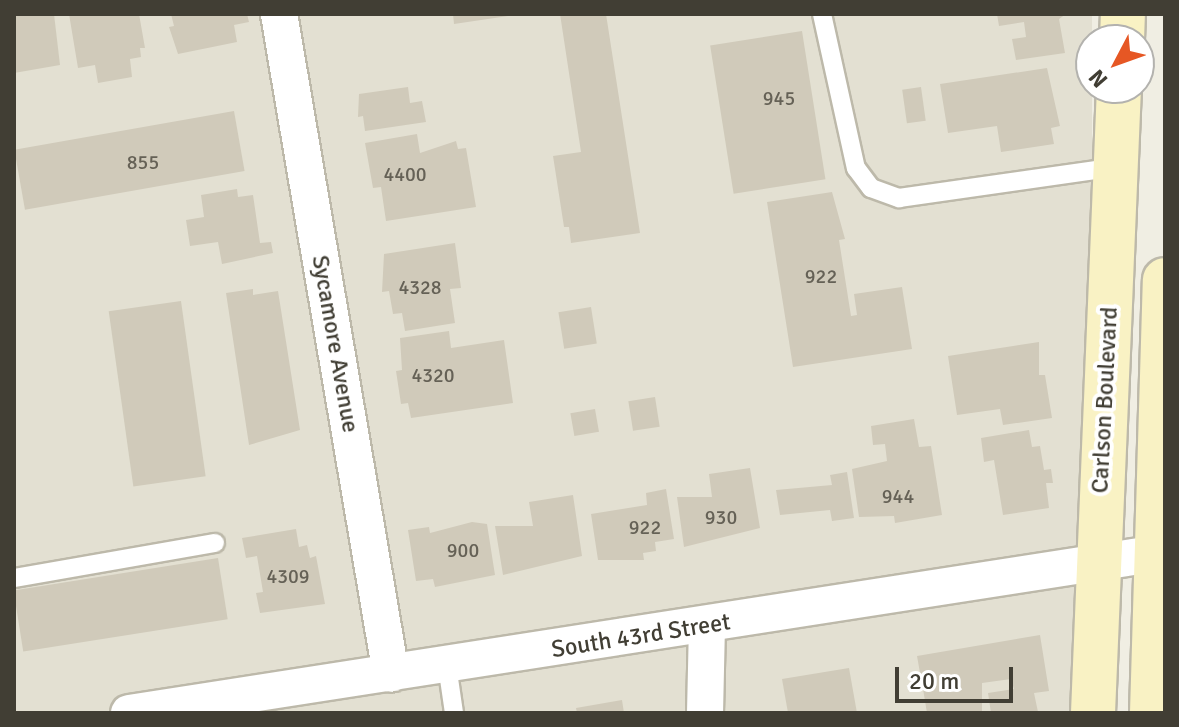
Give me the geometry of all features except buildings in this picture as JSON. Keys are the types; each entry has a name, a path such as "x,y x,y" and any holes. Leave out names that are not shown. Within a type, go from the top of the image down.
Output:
{"main road":[{"name":"Carlson Boulevard","path":"1093,713 1118,104"},
{"path":"1152,713 1153,554 1165,280"}],"street":[{"name":"Sycamore Avenue","path":"279,14 391,674"},
{"name":"South 43rd Street","path":"129,713 219,706 391,674 707,627 1153,554"},
{"path":"705,713 707,627"}],"lane":[{"path":"822,14 856,168 871,188 899,198 1116,167"},
{"path":"14,578 215,543"},
{"path":"447,665 454,713"}],"shaded area":[{"path":"14,14 1092,14 1092,24 1075,24 1075,104 1092,104 1092,713 14,713"}]}
